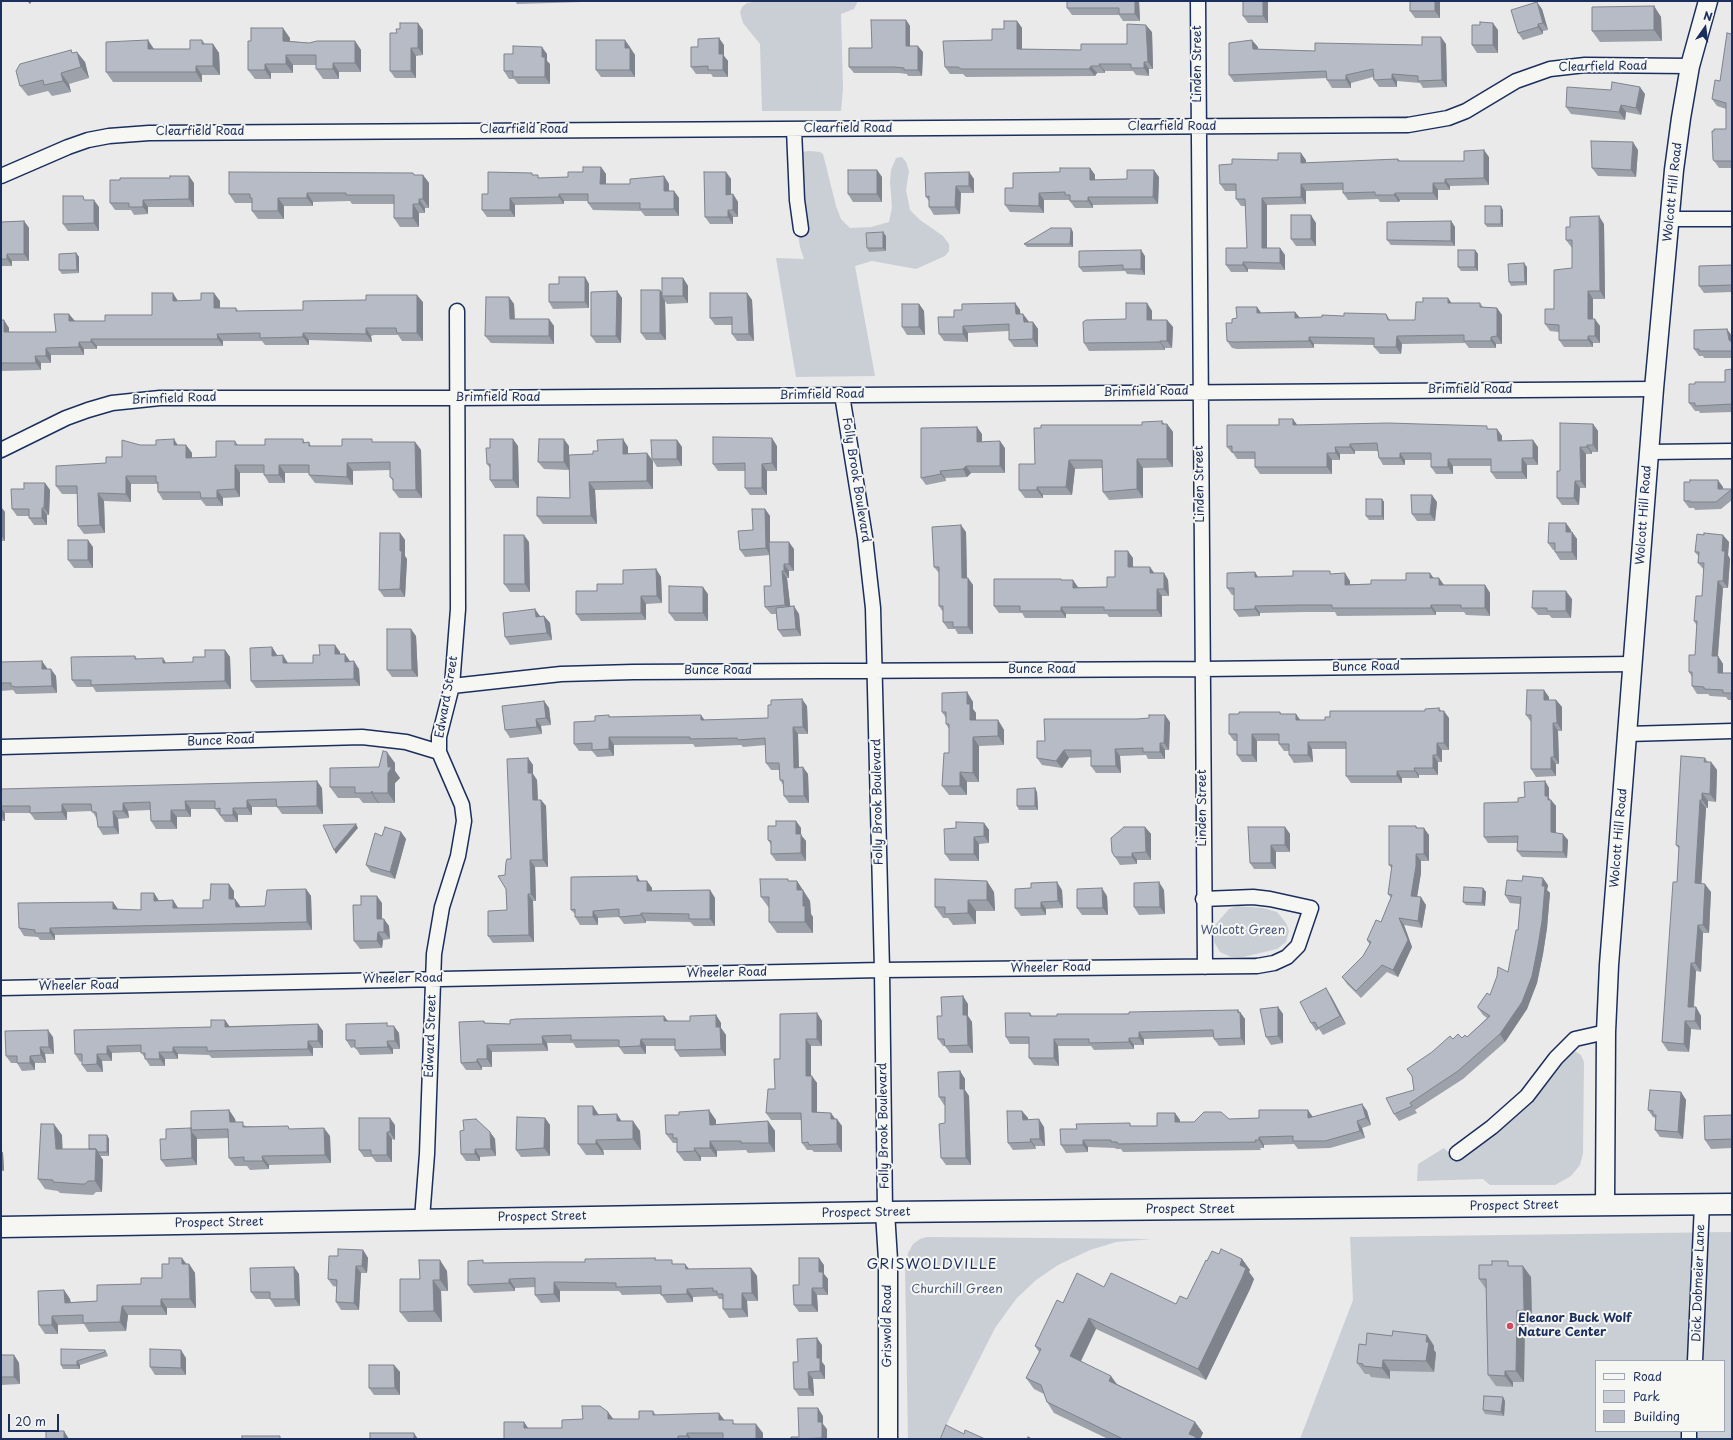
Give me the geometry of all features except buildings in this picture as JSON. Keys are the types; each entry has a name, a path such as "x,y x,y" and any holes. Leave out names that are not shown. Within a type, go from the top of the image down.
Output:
{"main road":[{"name":"Prospect Street","path":"1,1227 885,1212 1732,1204"}],"street":[{"name":"Linden Street","path":"1198,1 1203,899 1205,967"},
{"name":"Wolcott Hill Road","path":"1605,1204 1606,1032 1609,965 1654,389 1669,219 1678,140 1690,66 1708,1"},
{"name":"Clearfield Road","path":"1,176 88,140 108,136 149,133 1408,125 1448,118 1466,111 1516,82 1550,69 1585,65 1690,66"},
{"path":"794,129 797,200 801,229"},
{"path":"1669,219 1732,219"},
{"name":"Edward Street","path":"422,1219 427,1154 434,954 442,907 458,856 464,821 462,805 439,752 438,737 452,686 458,609 457,311"},
{"name":"Brimfield Road","path":"1,450 66,418 112,403 160,398 458,398 1200,391 1654,389"},
{"name":"Folly Brook Boulevard","path":"842,395 865,537 873,608 882,970 885,1212"},
{"path":"1649,452 1732,451"},
{"name":"Bunce Road","path":"452,686 532,676 595,672 1202,669 1633,664"},
{"path":"1627,734 1732,731"},
{"name":"Bunce Road","path":"1,747 362,737 406,742 439,752"},
{"name":"Wheeler Road","path":"1,988 882,970 1257,966 1274,963 1287,957 1298,946 1312,908 1253,897 1203,899"},
{"path":"1456,1153 1492,1127 1527,1096 1561,1053 1575,1039 1606,1032"},
{"name":"Dick Dobmeier Lane","path":"1695,1360 1702,1204"},
{"name":"Griswold Road","path":"885,1212 888,1260 888,1439"}],"green space":[{"path":"761,1 858,1 854,9 841,14 843,88 841,111 762,111 760,44 743,23 740,12 742,7 747,3"},
{"path":"800,152 820,152 823,154 836,206 841,219 850,228 871,227 889,222 892,207 890,182 891,170 896,158 902,157 906,162 909,171 906,190 910,210 920,220 943,236 949,244 949,251 945,256 916,269 872,261 855,266 875,376 796,377 776,258 804,259 800,247 788,169 788,160"},
{"name":"Wolcott Green","path":"1237,906 1263,908 1277,912 1286,923 1289,931 1286,942 1277,949 1243,957 1231,957 1220,952 1214,942 1215,925 1229,909"},
{"path":"1573,1050 1581,1055 1584,1062 1583,1153 1580,1165 1571,1176 1555,1185 1490,1185 1483,1179 1417,1181 1418,1164 1444,1148 1454,1158 1467,1152 1541,1091 1558,1070 1565,1057"},
{"path":"1732,1232 1732,1439 1300,1439 1353,1300 1350,1237"},
{"name":"Churchill Green","path":"927,1237 1152,1239 1116,1242 1090,1250 1058,1265 1036,1280 1016,1299 995,1328 939,1439 908,1439 905,1267 908,1253 913,1244 920,1239"}],"place":[{"name":"Eleanor Buck Wolf Nature Center","path":"1510,1326"}],"district":[{"name":"GRISWOLDVILLE","path":"932,1265"}]}
